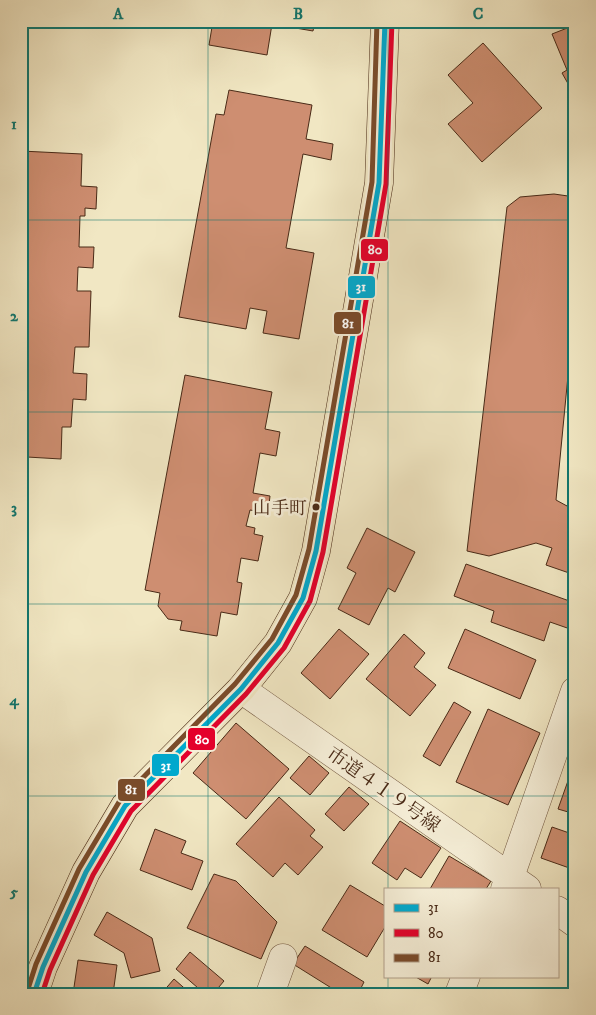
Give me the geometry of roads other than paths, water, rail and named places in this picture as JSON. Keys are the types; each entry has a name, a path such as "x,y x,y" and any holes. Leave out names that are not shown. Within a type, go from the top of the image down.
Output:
{"main road":[{"path":"34,994 43,967 86,872 125,806 241,689 278,643 303,598 316,551 379,183 385,21"}],"street":[{"name":"市道４１９号線","path":"241,689 514,885"},
{"path":"514,885 575,691"},
{"path":"558,911 575,923"},
{"path":"270,994 283,958"},
{"path":"458,994 465,978"}],"place":[{"name":"山手町","path":"316,507"}]}
